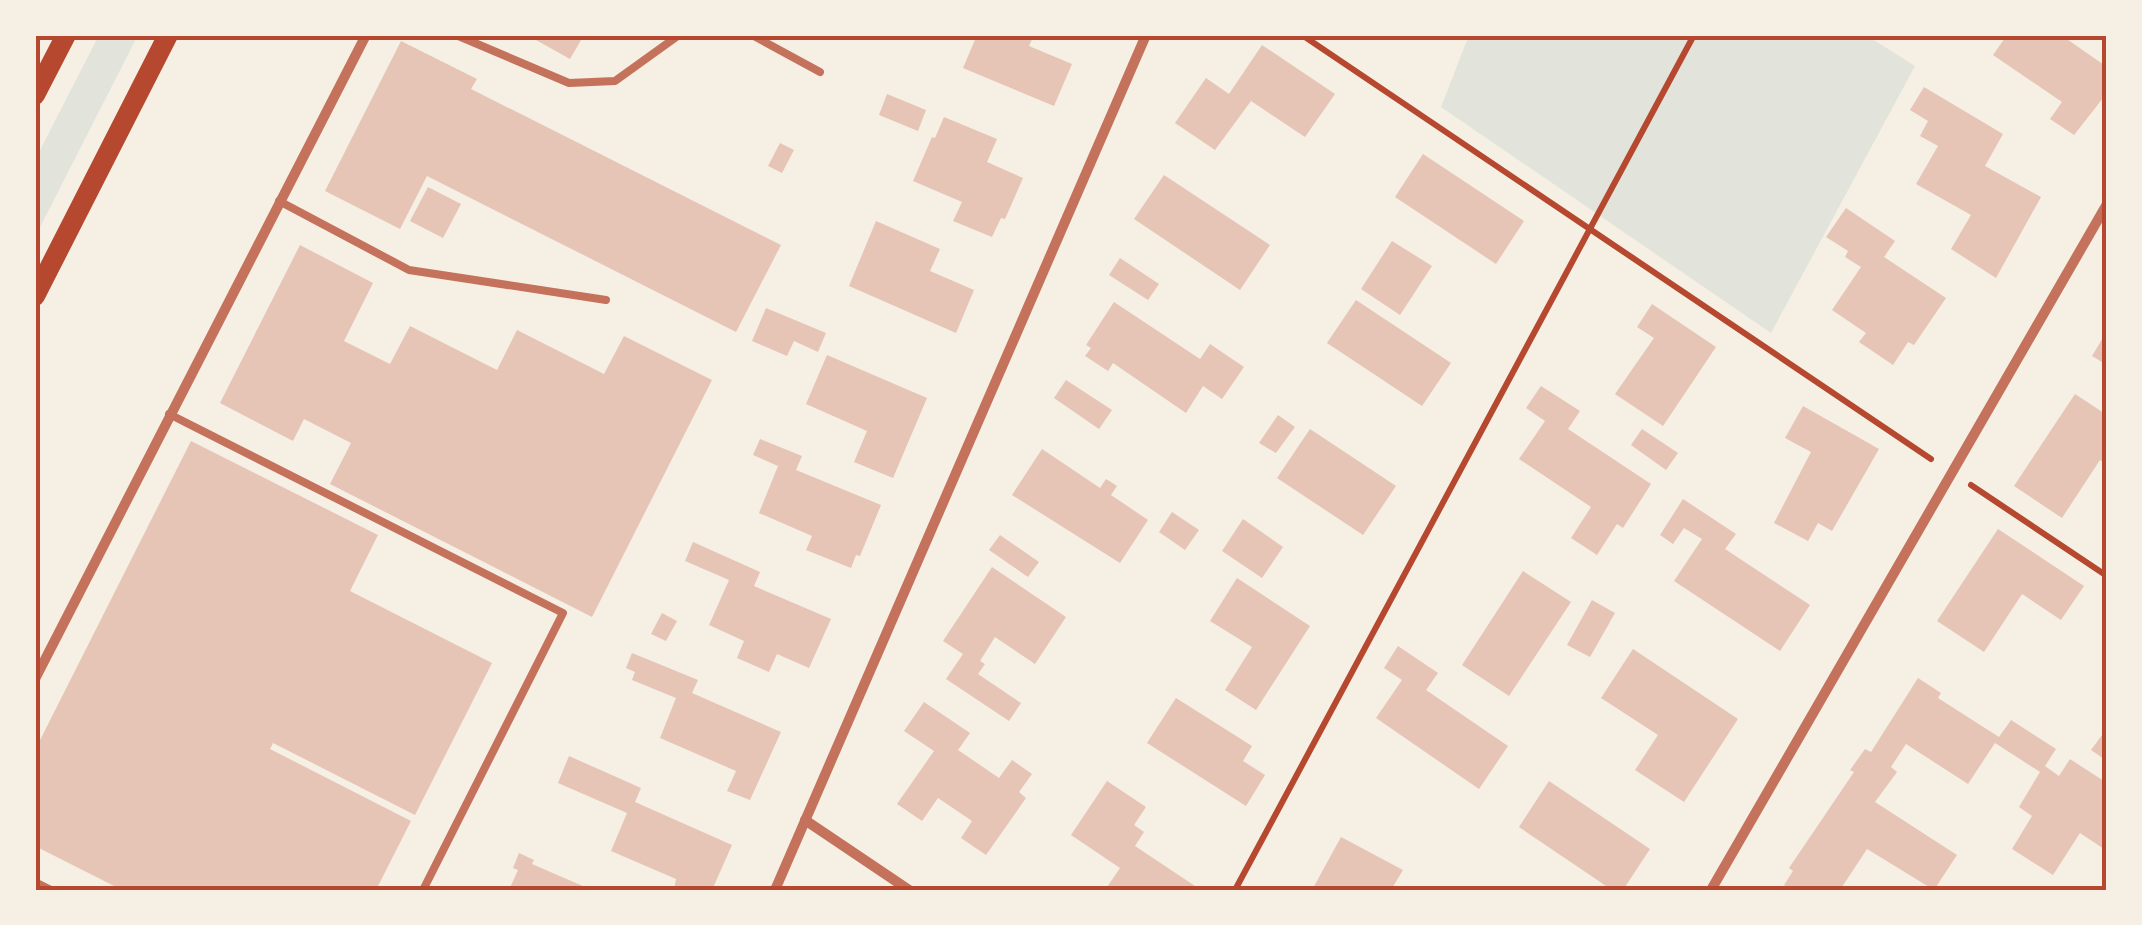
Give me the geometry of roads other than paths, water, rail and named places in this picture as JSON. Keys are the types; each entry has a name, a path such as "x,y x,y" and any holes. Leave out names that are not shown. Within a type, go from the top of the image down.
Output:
{"main road":[{"path":"35,95 66,35"},
{"path":"35,296 168,35"}],"street":[{"path":"35,679 366,35"},
{"path":"774,890 1146,35"},
{"path":"1712,890 2107,204"},
{"path":"805,820 909,890"}],"lane":[{"path":"456,35 569,83 615,81 678,35"},
{"path":"752,35 820,72"},
{"path":"279,201 409,270 606,300"},
{"path":"169,414 564,613 423,890"},
{"path":"35,882 51,890"}]}
